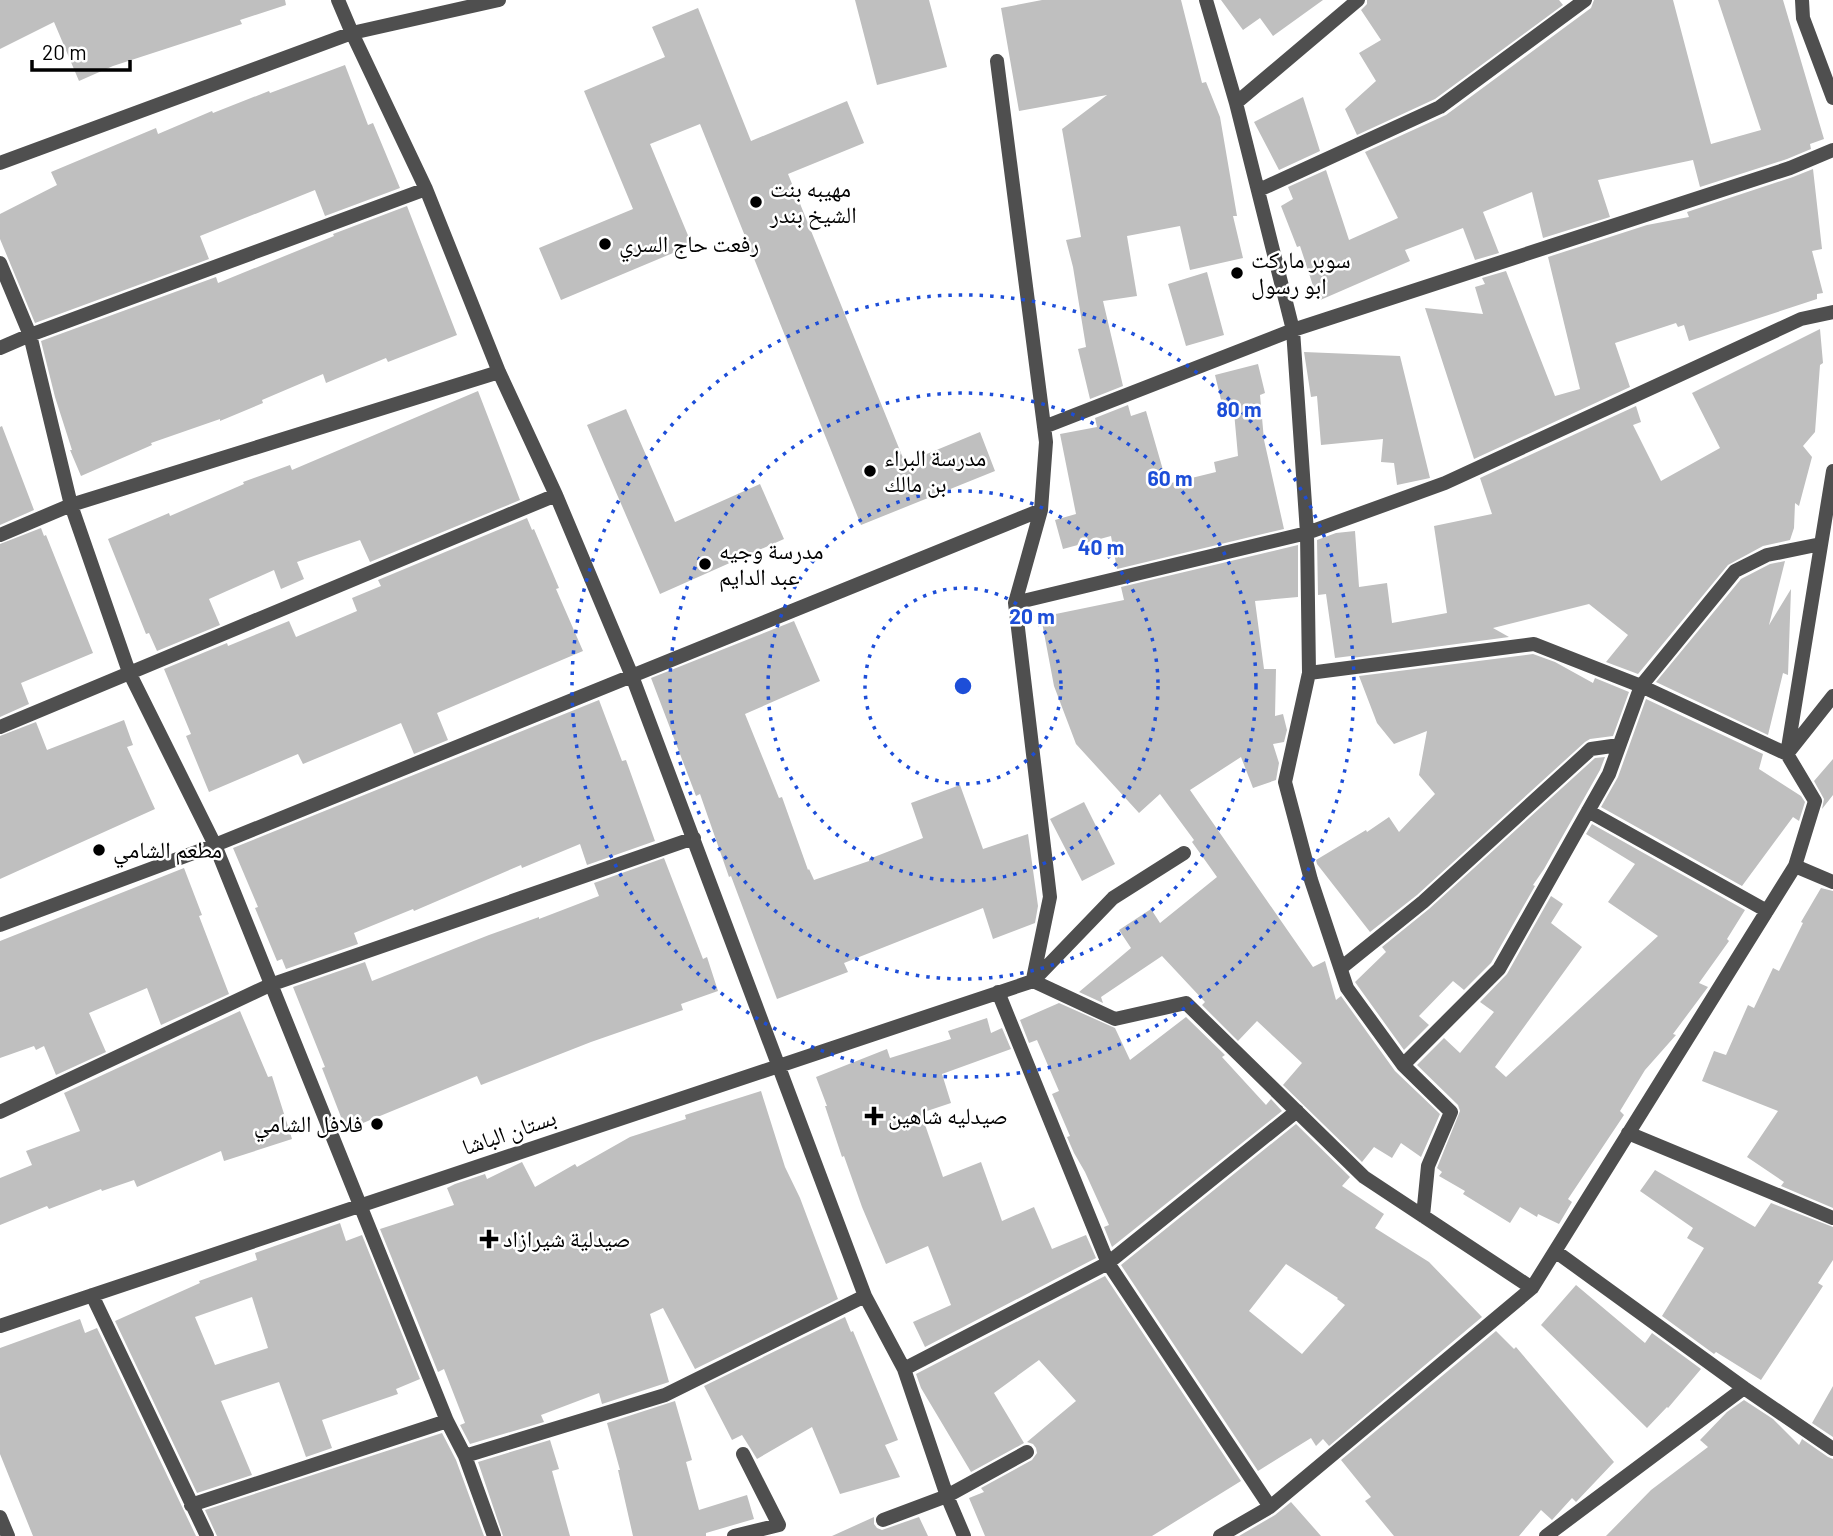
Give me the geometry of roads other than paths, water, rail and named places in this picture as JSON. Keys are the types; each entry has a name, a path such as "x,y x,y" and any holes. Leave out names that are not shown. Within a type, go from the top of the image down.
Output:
{"street":[{"path":"338,0 426,189 499,372 556,495 632,676 865,1296 904,1369 947,1496 964,1536"},
{"path":"0,163 352,33 499,0"},
{"path":"1206,0 1259,190 1293,330 1307,533 1309,673 1285,782 1311,880 1347,988 1403,1065 1451,1112 1428,1166 1423,1216"},
{"path":"1236,103 1358,0"},
{"path":"1259,190 1440,107 1584,0"},
{"path":"1802,0 1803,18 1833,98"},
{"path":"997,61 1046,442 1041,510 1015,603 1050,897 1033,981"},
{"path":"1044,427 1293,330 1790,168 1833,150"},
{"path":"0,348 426,189"},
{"path":"0,263 30,335 71,505 128,672 215,845 447,1421 465,1456 494,1536"},
{"path":"1015,603 1307,533 1445,483 1801,319 1833,312"},
{"path":"0,535 71,505 499,372"},
{"path":"1787,754 1833,471"},
{"path":"0,727 556,495"},
{"path":"0,925 215,845 1041,510"},
{"path":"1403,1065 1499,969 1609,774 1641,686 1735,571 1767,555 1821,544"},
{"path":"1220,1536 1270,1507 1532,1288 1795,866 1815,801 1787,754 1641,686 1534,644 1309,673"},
{"path":"1787,754 1833,696"},
{"path":"1341,968 1423,902 1591,749 1619,745"},
{"path":"1588,811 1767,911"},
{"path":"0,1112 270,985 694,838"},
{"path":"1033,981 1113,898 1184,853"},
{"path":"1795,866 1833,882"},
{"path":"1033,981 1115,1019 1186,1003 1364,1177 1532,1288"},
{"name":"بستان الباشا","path":"0,1326 1033,981"},
{"path":"998,992 1108,1263 1270,1507"},
{"path":"904,1369 1108,1263 1297,1111"},
{"path":"1628,1133 1833,1218"},
{"path":"1555,1251 1833,1449"},
{"path":"92,1295 206,1536"},
{"path":"465,1456 665,1395 865,1296"},
{"path":"1546,1536 1744,1388"},
{"path":"191,1505 447,1421"},
{"path":"883,1520 947,1496 1027,1452"},
{"path":"734,1536 779,1525 743,1454"},
{"path":"0,1517 8,1536"}],"place":[{"name":"مهيبه بنت الشيخ بندر","path":"756,202"},
{"name":"رفعت حاج السري","path":"605,244"},
{"name":"سوبر ماركت ابو رسول","path":"1237,273"},
{"name":"مدرسة البراء بن مالك","path":"870,471"},
{"name":"مدرسة وجيه عبد الدايم","path":"705,564"},
{"name":"مطعم الشامي","path":"99,850"},
{"name":"صيدليه شاهين","path":"874,1116"},
{"name":"فلافل الشامي","path":"377,1124"},
{"name":"صيدلية شيرازاد","path":"489,1239"}]}
